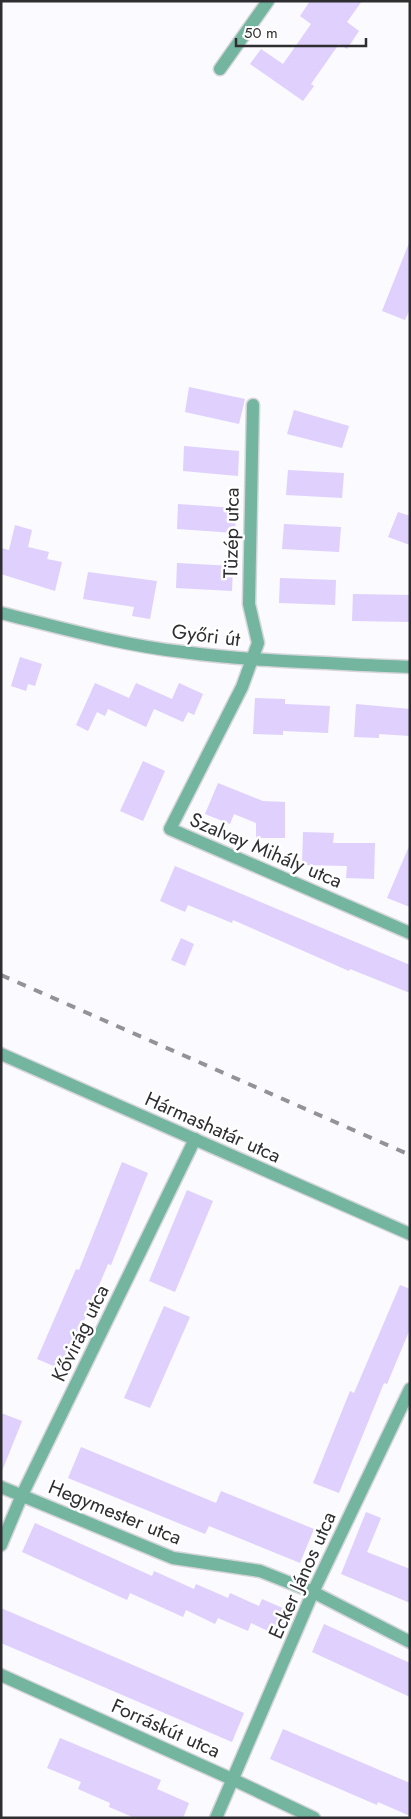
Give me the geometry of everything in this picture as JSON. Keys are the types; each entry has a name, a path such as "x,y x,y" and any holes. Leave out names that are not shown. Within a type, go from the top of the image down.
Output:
{"street":[{"path":"220,69 268,1"},
{"name":"Tüzép utca","path":"252,659 258,643 248,604 253,405"},
{"name":"Győri út","path":"1,613 111,641 182,652 252,659 410,667"},
{"name":"Szalvay Mihály utca","path":"252,659 242,688 170,829 410,933"},
{"name":"Hármashatár utca","path":"1,1054 410,1234"},
{"name":"Kővirág utca","path":"1,1545 22,1495 195,1139"},
{"name":"Ecker János utca","path":"216,1818 314,1592 410,1389"},
{"name":"Hegymester utca","path":"1,1487 172,1558 260,1571 314,1592 410,1642"},
{"name":"Forráskút utca","path":"1,1675 314,1818"}],"building":[{"path":"310,1 362,1 347,22 359,31 347,49 339,44 311,84 314,86 303,101 250,64 261,49 283,64 311,24 300,16"},
{"path":"409,243 410,309 405,320 382,311"},
{"path":"189,387 245,399 239,424 185,412"},
{"path":"294,410 349,426 342,448 287,434"},
{"path":"184,446 239,451 238,476 183,471"},
{"path":"288,470 344,473 342,498 286,495"},
{"path":"178,504 236,508 235,533 177,529"},
{"path":"398,512 410,516 410,545 388,537"},
{"path":"284,524 341,527 339,552 282,549"},
{"path":"15,525 32,530 28,547 49,552 47,559 62,562 55,591 1,574 1,548 9,550"},
{"path":"177,563 233,566 232,591 176,588"},
{"path":"88,572 157,581 150,619 132,616 134,607 83,599"},
{"path":"280,578 336,580 335,605 279,603"},
{"path":"353,594 410,595 410,622 352,621"},
{"path":"20,657 42,664 35,686 28,684 26,691 11,686"},
{"path":"95,683 129,698 136,683 172,699 179,683 203,694 194,715 188,712 183,722 154,709 146,727 108,709 105,716 97,712 88,731 76,725"},
{"path":"255,698 285,699 285,704 330,706 328,733 283,731 283,735 253,734"},
{"path":"356,704 410,709 410,736 379,734 379,738 354,737"},
{"path":"143,761 165,771 143,821 120,811"},
{"path":"218,783 263,801 285,802 285,838 256,838 256,823 234,814 230,824 205,814"},
{"path":"303,832 334,833 333,843 375,843 374,879 346,878 347,866 302,865"},
{"path":"410,844 410,907 387,898"},
{"path":"175,866 410,965 410,993 350,969 349,971 233,920 232,923 188,905 185,912 160,901"},
{"path":"181,938 194,944 185,966 171,960"},
{"path":"122,1162 148,1173 111,1265 108,1264 63,1370 37,1359 76,1269 79,1270"},
{"path":"187,1190 213,1201 175,1292 149,1281"},
{"path":"400,1285 410,1289 410,1329 387,1384 384,1383 339,1493 313,1483 350,1391 354,1393"},
{"path":"164,1306 190,1317 150,1408 124,1398"},
{"path":"1,1413 22,1421 2,1471 1,1471"},
{"path":"81,1447 216,1503 221,1491 314,1529 300,1563 209,1526 205,1534 68,1478"},
{"path":"366,1512 381,1518 367,1552 410,1569 410,1603 341,1574"},
{"path":"35,1523 152,1576 154,1571 194,1589 196,1584 228,1598 230,1593 259,1606 262,1599 294,1613 283,1638 251,1623 248,1631 218,1618 215,1624 186,1610 183,1617 130,1593 127,1600 22,1552"},
{"path":"1,1608 244,1713 232,1742 1,1643"},
{"path":"324,1624 410,1663 410,1697 312,1652"},
{"path":"283,1729 410,1783 410,1816 378,1802 377,1805 270,1759"},
{"path":"60,1738 161,1780 157,1789 189,1803 183,1818 135,1818 109,1807 110,1803 78,1789 81,1782 47,1768"}],"railway":[{"path":"1,975 410,1155"}]}
